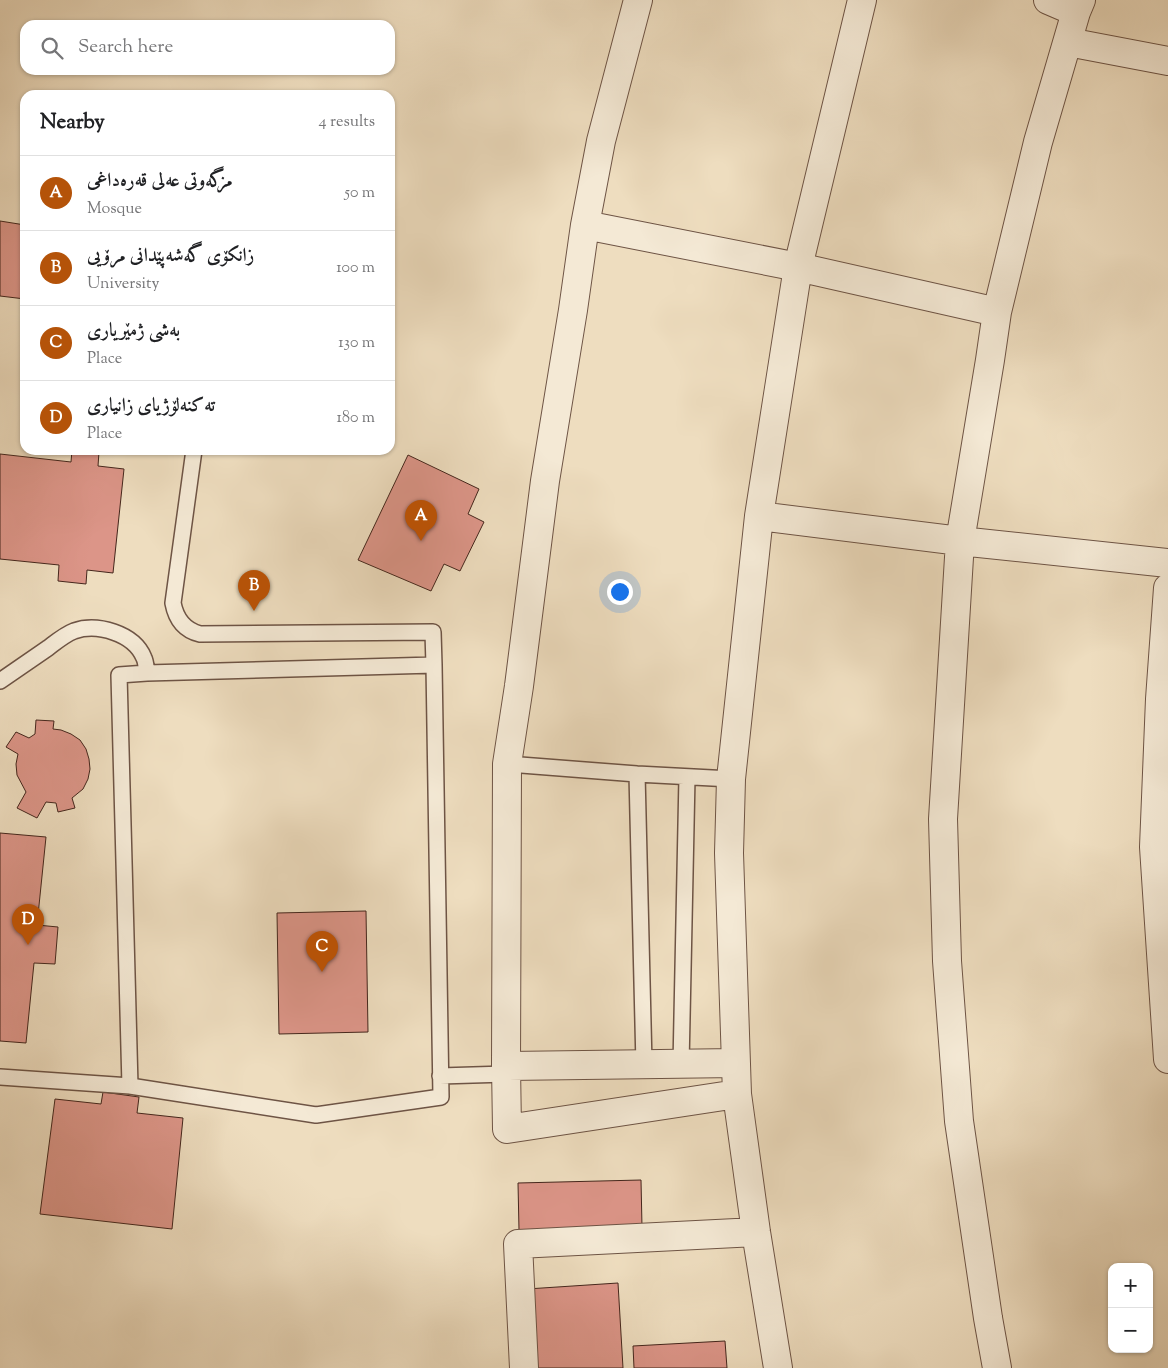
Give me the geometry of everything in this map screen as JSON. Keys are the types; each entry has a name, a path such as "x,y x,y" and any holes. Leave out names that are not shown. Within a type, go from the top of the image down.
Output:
{"street":[{"path":"638,0 601,141 584,225 573,310 545,481 519,686 507,764 507,1130 738,1094"},
{"path":"778,1368 756,1232 738,1094 729,853 731,779 759,516 798,267 862,0"},
{"path":"997,1368 959,1121 947,961 943,819 960,541 997,312 1038,142 1079,6 1048,0"},
{"path":"1068,42 1168,61"},
{"path":"584,225 798,267 997,312"},
{"path":"759,516 960,541 1168,563"},
{"path":"1168,588 1160,699 1161,847 1168,1058"},
{"path":"506,1070 736,1063"},
{"path":"524,1368 518,1244 756,1232"}],"lane":[{"path":"0,1077 130,1086 316,1115 441,1097 433,632 200,634 187,629 178,620 173,603 193,455"},
{"path":"0,681 66,635 81,629 105,630 128,638 144,657 147,673"},
{"path":"130,1086 119,675 434,665"},
{"path":"507,764 731,779"},
{"path":"638,774 644,1065"},
{"path":"680,1065 686,776"},
{"path":"440,1076 506,1070"}],"building":[{"path":"0,221 20,224 20,298 0,296"},
{"path":"0,454 71,462 72,455 99,455 98,466 124,469 113,573 87,570 86,584 58,581 59,565 0,559"},
{"path":"408,455 479,489 468,514 484,522 460,571 444,564 431,591 358,560"},
{"path":"36,720 54,721 53,729 71,734 80,740 86,749 90,769 83,789 72,798 75,808 58,812 56,803 46,802 37,818 17,808 26,792 17,775 16,764 18,754 6,747 16,732 29,738 35,734"},
{"path":"0,833 46,837 37,925 58,927 55,964 34,963 26,1043 0,1041"},
{"path":"366,911 368,1032 279,1034 277,913"},
{"path":"103,1092 139,1097 137,1113 183,1118 172,1229 40,1214 55,1099 101,1104"},
{"path":"641,1180 642,1227 519,1230 518,1183"},
{"path":"618,1283 623,1368 531,1368 527,1289"},
{"path":"725,1341 727,1368 634,1368 633,1346"}],"place":[{"name":"مزگەوتی عەلی قەرەداغی","path":"421,541"},
{"name":"زانکۆی گه‌شه‌پێدانی مرۆیی","path":"254,611"},
{"name":"ته‌کنه‌لۆژیای زانیاری","path":"28,945"},
{"name":"بەشی ژمێریاری","path":"322,972"}]}
